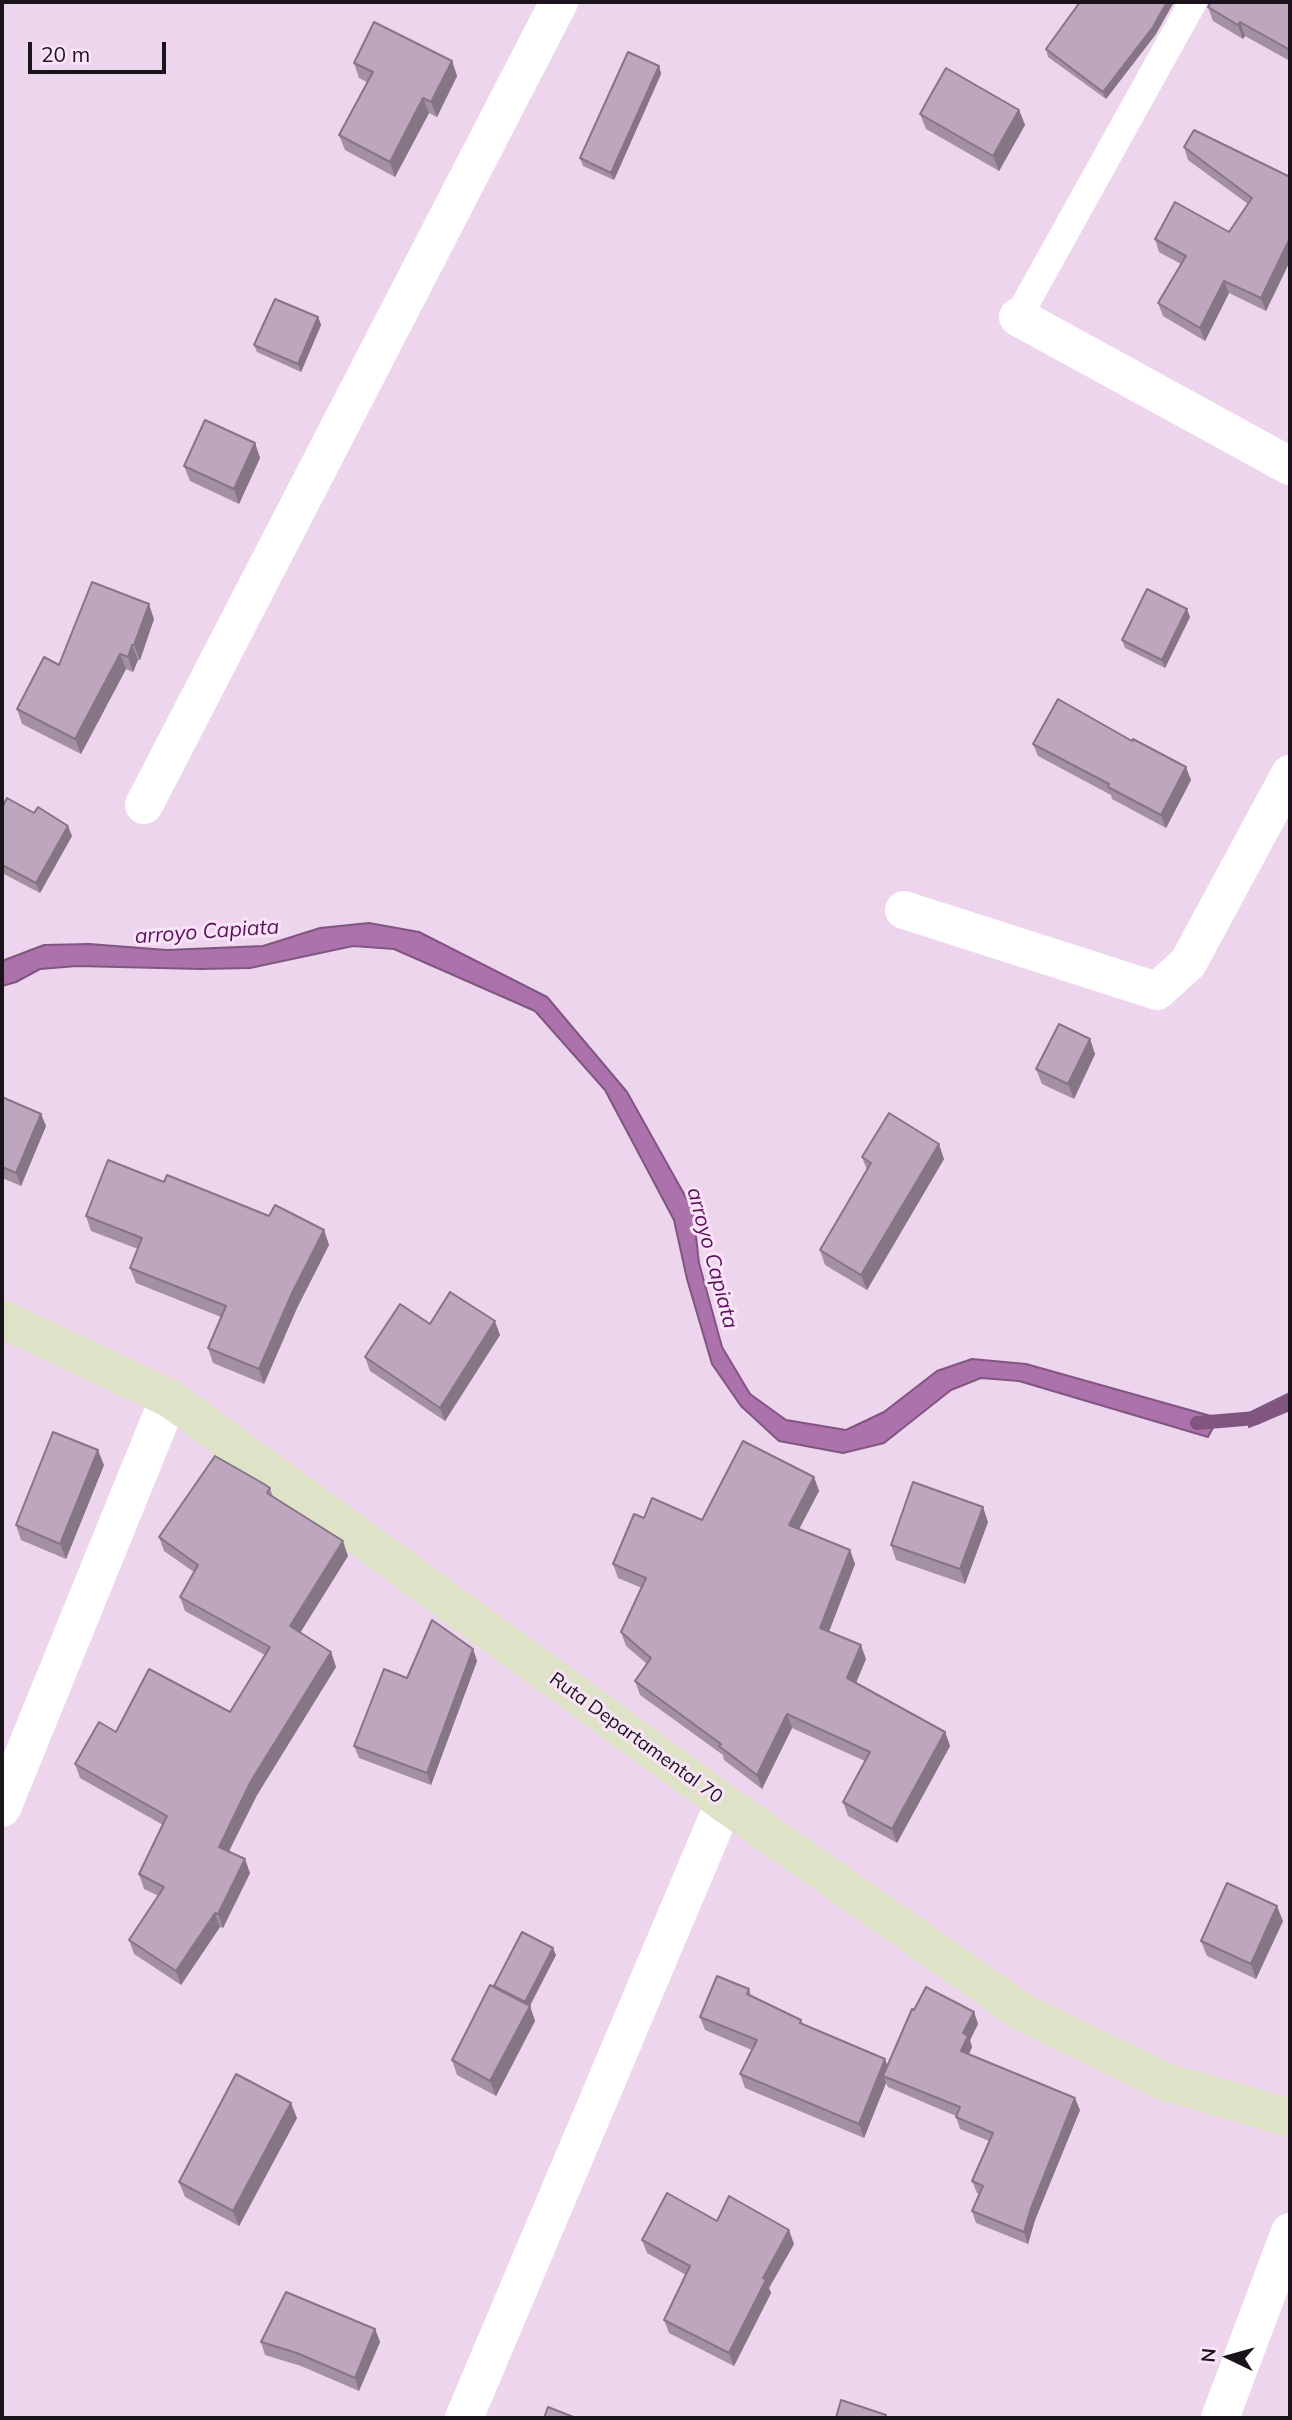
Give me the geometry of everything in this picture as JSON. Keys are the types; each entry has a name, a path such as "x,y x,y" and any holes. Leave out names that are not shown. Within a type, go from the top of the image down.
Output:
{"main road":[{"name":"Ruta Departamental 70","path":"2,1319 170,1398 724,1803 1022,2012 1163,2081 1290,2118"}],"street":[{"path":"144,805 559,2"},
{"path":"1018,317 1290,466"},
{"path":"904,911 1157,991 1188,962 1290,774"},
{"path":"2,1808 170,1398"},
{"path":"464,2418 724,1803"},
{"path":"1220,2418 1290,2232"}],"lane":[{"path":"1018,317 1193,2"}],"shaded area":[{"path":"369,923 419,932 547,997 627,1092 693,1210 699,1263 722,1347 750,1394 786,1420 846,1430 884,1412 937,1371 972,1359 1026,1364 1218,1418 1208,1437 1019,1381 981,1378 951,1390 884,1443 843,1453 779,1441 741,1406 712,1364 687,1279 674,1220 605,1090 535,1011 394,949 353,946 250,968 77,966 40,969 2,986 2,961 44,945 89,944 167,950 263,946 320,928"},
{"path":"1290,1393 1290,1410 1249,1427 1249,1413"}],"building":[{"path":"1080,2 1167,2 1153,27 1103,92 1046,49"},
{"path":"1211,2 1290,2 1290,50 1208,7"},
{"path":"374,22 452,61 431,102 423,98 390,162 339,135 373,72 354,63"},
{"path":"628,52 659,66 611,173 580,158"},
{"path":"946,68 1019,110 993,156 920,114"},
{"path":"1194,130 1290,177 1290,238 1261,298 1224,281 1200,328 1158,303 1186,256 1155,239 1175,202 1229,232 1252,198 1184,147"},
{"path":"275,299 318,317 298,364 254,345"},
{"path":"205,420 255,443 234,489 184,466"},
{"path":"92,582 149,604 128,657 120,654 75,739 17,709 44,657 59,665"},
{"path":"1147,589 1187,609 1162,660 1122,640"},
{"path":"1058,699 1132,741 1133,739 1186,767 1161,815 1033,744"},
{"path":"7,798 34,813 38,807 68,826 36,883 2,865 2,808"},
{"path":"1059,1024 1090,1039 1068,1084 1036,1069"},
{"path":"2,1097 41,1114 16,1173 2,1167"},
{"path":"889,1113 939,1144 861,1275 820,1250 871,1163 862,1157"},
{"path":"108,1160 164,1182 167,1175 269,1216 275,1205 324,1230 292,1293 259,1369 208,1348 226,1306 130,1268 142,1238 86,1216"},
{"path":"450,1292 495,1321 440,1408 365,1357 400,1304 430,1324"},
{"path":"53,1432 98,1450 60,1544 16,1525"},
{"path":"743,1441 814,1477 789,1525 850,1550 820,1628 861,1645 847,1678 945,1732 892,1829 843,1802 870,1752 787,1714 757,1775 719,1746 721,1744 635,1681 651,1658 621,1632 646,1578 613,1564 634,1514 644,1518 652,1498 702,1520"},
{"path":"215,1456 264,1484 270,1488 267,1493 343,1541 290,1626 331,1652 251,1781 219,1847 245,1859 218,1914 215,1913 176,1971 129,1940 164,1887 139,1874 167,1816 75,1764 99,1722 116,1732 149,1669 230,1712 270,1647 180,1597 198,1565 159,1537"},
{"path":"913,1482 983,1507 960,1569 891,1545"},
{"path":"432,1620 473,1649 427,1773 354,1746 384,1669 407,1678"},
{"path":"1227,1883 1277,1906 1251,1964 1201,1941"},
{"path":"522,1932 553,1948 525,2002 494,1986"},
{"path":"717,1976 749,1989 747,1994 801,2020 800,2023 885,2059 859,2124 740,2074 757,2040 700,2017"},
{"path":"490,1985 530,2006 490,2081 452,2060"},
{"path":"926,1987 974,2012 963,2033 968,2036 961,2051 1075,2098 1024,2232 972,2211 983,2186 972,2181 993,2133 956,2117 960,2107 883,2076 912,2009 914,2010"},
{"path":"236,2074 291,2103 233,2211 179,2182"},
{"path":"667,2193 717,2221 729,2196 789,2230 763,2278 766,2280 729,2353 664,2320 690,2266 642,2240"},
{"path":"286,2292 375,2329 355,2378 297,2353 261,2342"},
{"path":"841,2400 886,2415 885,2418 836,2418"},
{"path":"548,2407 576,2418 544,2418"}],"waterway":[{"name":"arroyo Capiata","path":"1197,1423 1256,1418 1290,1402"}]}
